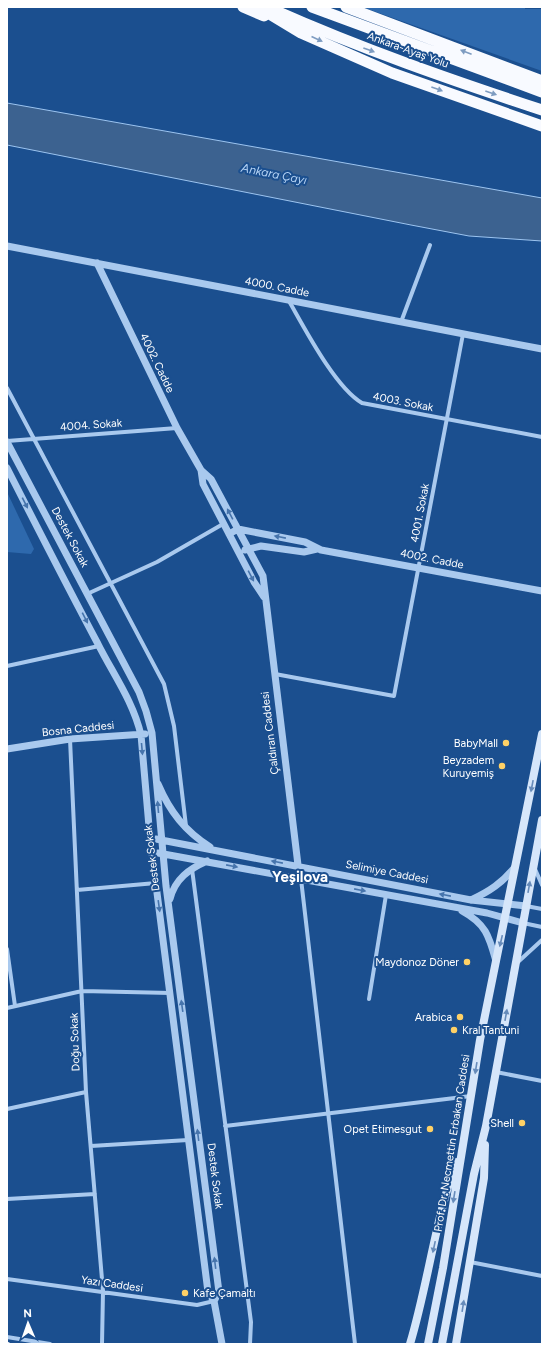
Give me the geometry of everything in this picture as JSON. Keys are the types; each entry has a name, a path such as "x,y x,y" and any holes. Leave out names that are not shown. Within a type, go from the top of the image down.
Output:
{"highway":[{"path":"242,7 392,73 542,126"},
{"path":"258,7 301,33"},
{"name":"Ankara-Ayaş Yolu","path":"268,7 338,38 452,80 542,110"},
{"name":"Ankara-Ayaş Yolu","path":"312,7 542,92"},
{"path":"346,7 542,81"}],"main road":[{"name":"Prof. Dr. Necmettin Erbakan Caddesi","path":"428,1344 443,1268 471,1096 496,962 506,919 542,734"},
{"path":"442,1344 474,1174 486,1126 542,820"},
{"path":"456,1344 484,1178 486,1126"},
{"path":"410,1344 422,1303 447,1189 464,1142"}],"street":[{"path":"401,322 430,245"},
{"name":"4000. Cadde","path":"7,246 542,349"},
{"name":"4002. Cadde","path":"97,263 177,428 201,470 211,479 248,548"},
{"name":"4003. Sokak","path":"289,300 324,361 354,399 372,406 542,438"},
{"name":"4001. Sokak","path":"274,674 394,696 463,334"},
{"path":"7,388 160,676 168,696 174,726 187,830"},
{"name":"4004. Sokak","path":"7,442 177,428"},
{"name":"Destek Sokak","path":"7,442 139,692 152,734 162,854 219,1292 214,1301"},
{"name":"Destek Sokak","path":"7,468 98,646 129,700 141,734 150,838 208,1292 214,1301 222,1344"},
{"name":"4002. Cadde","path":"201,470 202,484 239,553 248,548 272,546 304,552 317,549"},
{"path":"87,594 157,562 223,524"},
{"path":"229,534 238,529"},
{"name":"4002. Cadde","path":"238,529 305,542 317,549 542,591"},
{"name":"Çaldıran Caddesi","path":"248,548 263,576 264,597 298,866"},
{"name":"Çaldıran Caddesi","path":"239,553 264,597"},
{"path":"7,666 98,646"},
{"name":"Bosna Caddesi","path":"7,749 70,739 152,734"},
{"name":"Doğu Sokak","path":"70,739 86,1092 103,1291 102,1344"},
{"path":"155,778 169,808 187,830 214,850"},
{"name":"Selimiye Caddesi","path":"150,838 470,900 526,906"},
{"name":"Selimiye Caddesi","path":"152,852 456,908 523,923"},
{"path":"169,901 175,884 192,868 207,861"},
{"path":"533,863 542,885"},
{"path":"470,900 490,891 504,881 516,865"},
{"path":"192,868 224,1126 251,1322 250,1344"},
{"path":"301,879 355,1344"},
{"path":"77,890 156,883"},
{"path":"369,999 386,895"},
{"path":"526,906 542,909"},
{"path":"456,908 474,918 483,926 489,937 496,962"},
{"path":"523,923 542,927"},
{"path":"516,964 527,952 542,940"},
{"path":"7,949 15,1006"},
{"path":"7,1008 82,991 171,993"},
{"path":"496,1072 542,1080"},
{"path":"7,1110 86,1092"},
{"path":"224,1126 471,1096"},
{"path":"91,1146 188,1140"},
{"path":"7,1199 95,1194"},
{"path":"470,1262 542,1276"},
{"name":"Yazı Caddesi","path":"7,1279 197,1305 214,1301"},
{"path":"7,1337 50,1344"}],"shaded area":[{"path":"362,7 525,7 525,9 542,9 542,71"},
{"path":"7,492 34,549 31,554 7,552"}],"water":[{"name":"Ankara Çayı","path":"7,103 542,198 542,241 469,236 7,145"}],"place":[{"name":"BabyMall","path":"506,743"},
{"name":"Beyzadem Kuruyemiş","path":"502,766"},
{"name":"Maydonoz Döner","path":"467,962"},
{"name":"Arabica","path":"460,1017"},
{"name":"Kral Tantuni","path":"454,1030"},
{"name":"Shell","path":"522,1123"},
{"name":"Opet Etimesgut","path":"430,1129"},
{"name":"Kafe Çamaltı","path":"185,1293"}],"district":[{"name":"Yeşilova","path":"300,877"}]}
